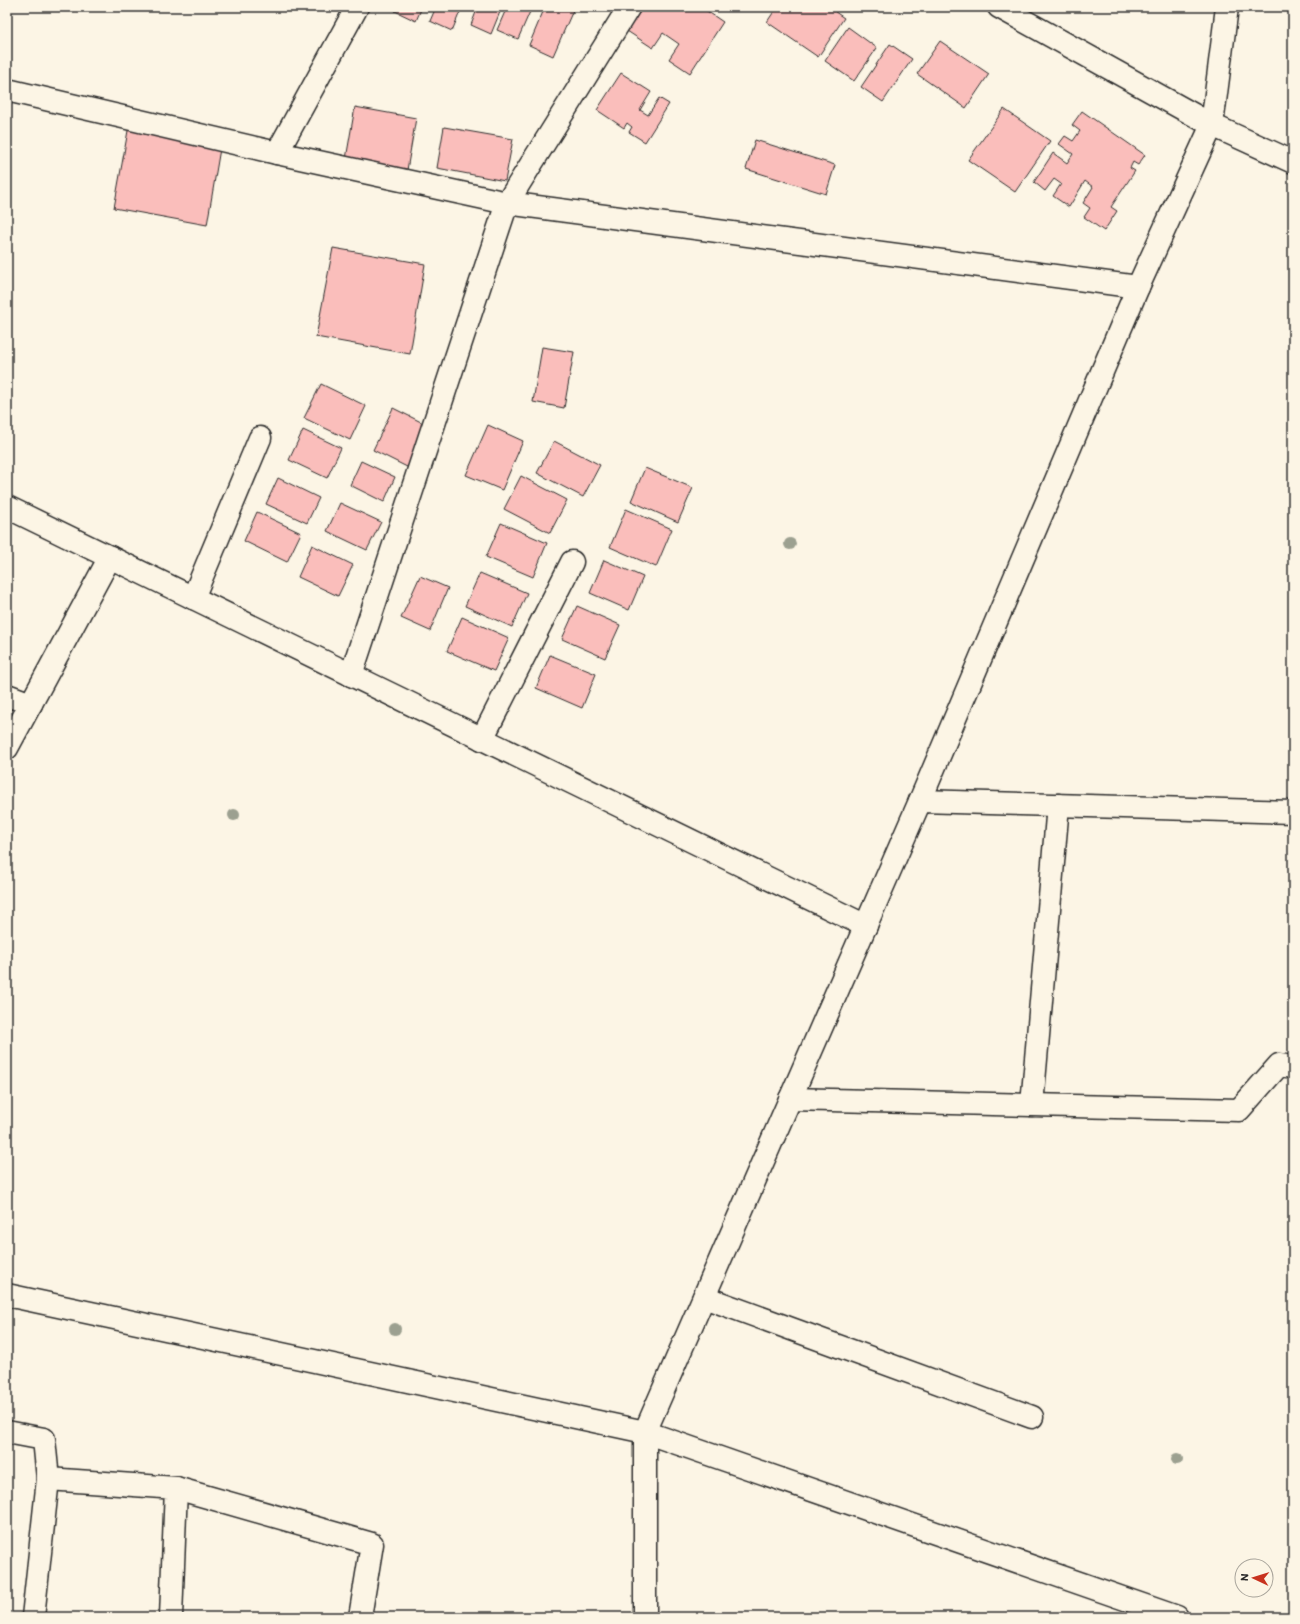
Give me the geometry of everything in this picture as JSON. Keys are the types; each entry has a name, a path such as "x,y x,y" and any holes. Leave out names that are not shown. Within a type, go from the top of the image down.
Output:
{"street":[{"path":"277,153 357,7"},
{"path":"351,675 507,203 629,7"},
{"path":"999,7 1212,124 1293,162"},
{"path":"645,1617 645,1432 920,801 1138,287 1212,124 1227,7"},
{"path":"7,90 277,153 507,203 1138,287"},
{"path":"193,598 260,438"},
{"path":"7,507 866,926"},
{"path":"7,748 110,557"},
{"path":"482,739 572,562"},
{"path":"7,695 31,704"},
{"path":"920,801 1293,812"},
{"path":"1032,1105 1058,805"},
{"path":"790,1099 1239,1110 1279,1065 1293,1067"},
{"path":"7,1294 645,1432 1177,1617"},
{"path":"704,1297 1032,1416"},
{"path":"7,1432 44,1439 48,1479 33,1617"},
{"path":"48,1479 176,1488 372,1544 360,1617"},
{"path":"171,1617 176,1488"}],"building":[{"path":"397,7 422,7 416,21 395,11"},
{"path":"436,7 462,7 452,31 430,21"},
{"path":"478,7 502,7 491,34 471,25"},
{"path":"507,7 532,7 518,39 497,30"},
{"path":"545,7 574,8 553,56 529,45"},
{"path":"643,7 701,7 723,22 690,73 669,59 679,44 663,33 653,48 627,31"},
{"path":"777,7 828,7 844,18 818,57 767,22"},
{"path":"848,27 877,48 854,81 825,61"},
{"path":"940,41 989,74 966,108 917,74"},
{"path":"890,44 912,59 883,102 861,87"},
{"path":"621,73 651,92 640,110 648,115 659,98 669,104 645,142 629,132 632,127 627,123 624,128 597,110"},
{"path":"355,107 416,118 407,170 346,159"},
{"path":"1004,109 1050,141 1015,192 968,160"},
{"path":"1082,111 1145,155 1138,165 1133,162 1130,168 1135,171 1111,207 1117,211 1104,231 1084,217 1090,208 1083,203 1093,187 1085,181 1069,207 1053,196 1061,184 1054,179 1045,191 1034,182 1053,153 1067,163 1073,154 1059,144 1065,136 1073,141 1080,131 1072,125"},
{"path":"131,114 223,131 207,225 114,208"},
{"path":"444,127 513,139 505,181 437,168"},
{"path":"755,140 835,165 826,194 746,169"},
{"path":"333,248 425,264 410,354 316,337"},
{"path":"542,347 574,352 564,408 533,402"},
{"path":"321,384 366,406 350,440 304,418"},
{"path":"393,408 437,430 417,472 373,450"},
{"path":"488,425 523,441 502,490 466,475"},
{"path":"303,430 341,448 327,478 289,460"},
{"path":"554,441 600,465 583,497 537,473"},
{"path":"361,461 395,477 384,502 350,485"},
{"path":"645,468 693,488 678,522 631,501"},
{"path":"521,476 567,500 550,533 504,509"},
{"path":"278,478 319,498 307,523 266,504"},
{"path":"340,503 381,522 367,550 327,531"},
{"path":"626,509 672,529 656,567 610,547"},
{"path":"257,512 301,533 287,562 244,541"},
{"path":"501,523 547,543 533,577 486,557"},
{"path":"312,545 353,565 338,596 298,577"},
{"path":"604,560 643,577 629,610 590,593"},
{"path":"480,573 527,593 512,627 465,606"},
{"path":"420,576 448,588 430,631 401,618"},
{"path":"577,606 620,625 605,658 562,639"},
{"path":"462,617 509,638 494,671 447,651"},
{"path":"550,655 596,674 582,708 536,688"}]}
